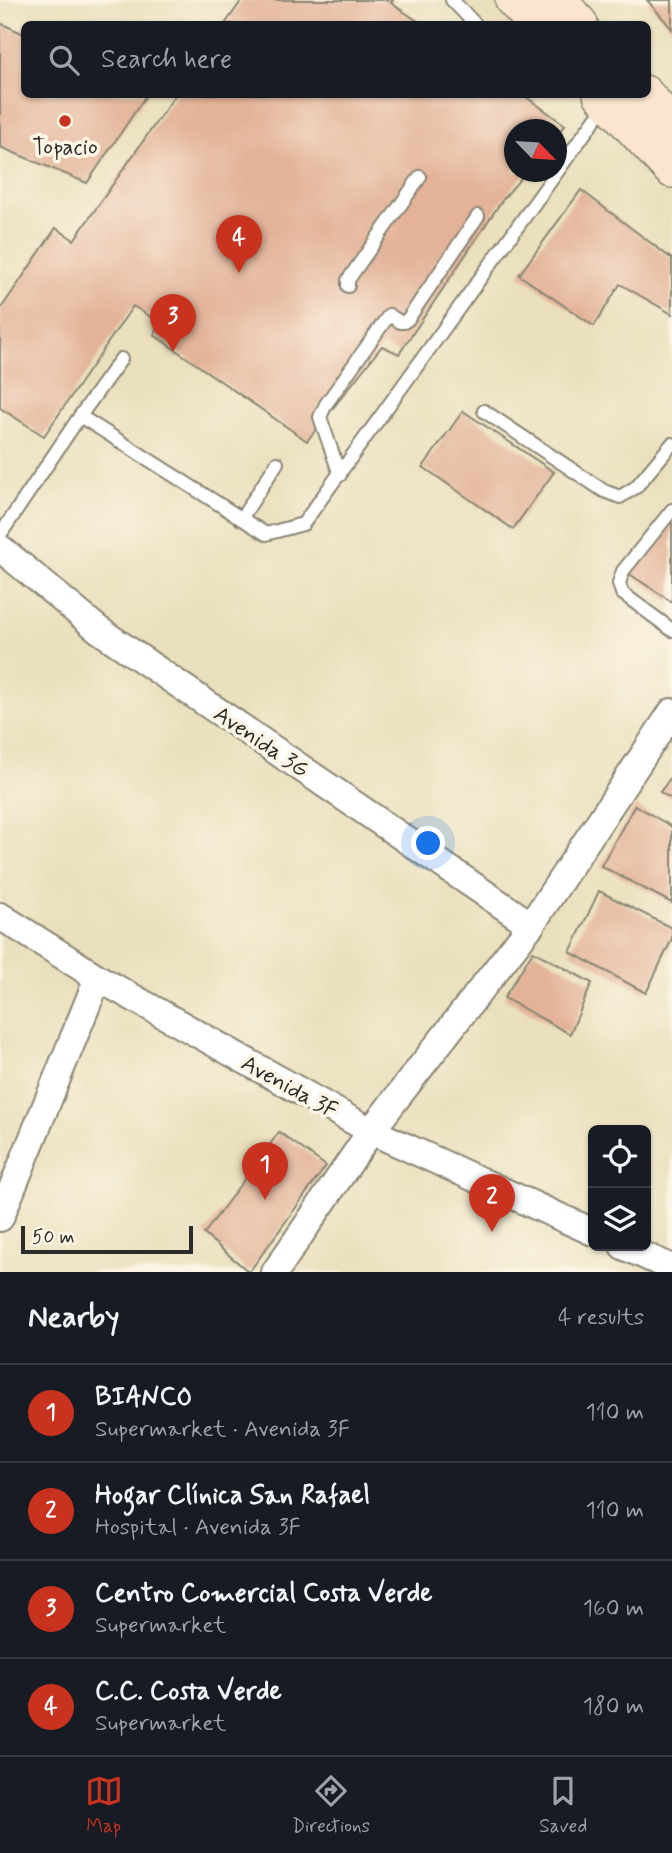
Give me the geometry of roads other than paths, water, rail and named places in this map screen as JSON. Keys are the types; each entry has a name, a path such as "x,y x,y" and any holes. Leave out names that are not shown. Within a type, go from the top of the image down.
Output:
{"street":[{"path":"514,0 534,21"},
{"path":"557,0 576,21"},
{"path":"605,98 672,169"},
{"path":"648,98 672,125"},
{"name":"Avenida 3G","path":"0,548 99,630 531,925"},
{"path":"275,1272 371,1131 531,925 672,712"},
{"name":"Avenida 3F","path":"0,916 98,978 371,1131 588,1230"},
{"path":"0,1217 98,978"},
{"path":"634,1251 672,1268"}],"lane":[{"path":"452,0 472,21"},
{"path":"80,416 265,534 303,524 605,98"},
{"path":"348,286 348,281 420,177"},
{"path":"340,475 320,417 389,315 400,322 408,319 478,216"},
{"path":"0,535 121,359"},
{"path":"484,411 604,491 620,496 636,486 672,444"},
{"path":"241,519 277,463"},
{"path":"672,510 623,571 619,583 622,593 672,631"}],"place":[{"name":"Topacio","path":"65,121"},
{"name":"C.C. Costa Verde","path":"239,273"},
{"name":"Centro Comercial Costa Verde","path":"173,352"},
{"name":"BIANCO","path":"265,1200"},
{"name":"Hogar Clínica San Rafael","path":"492,1232"}]}
